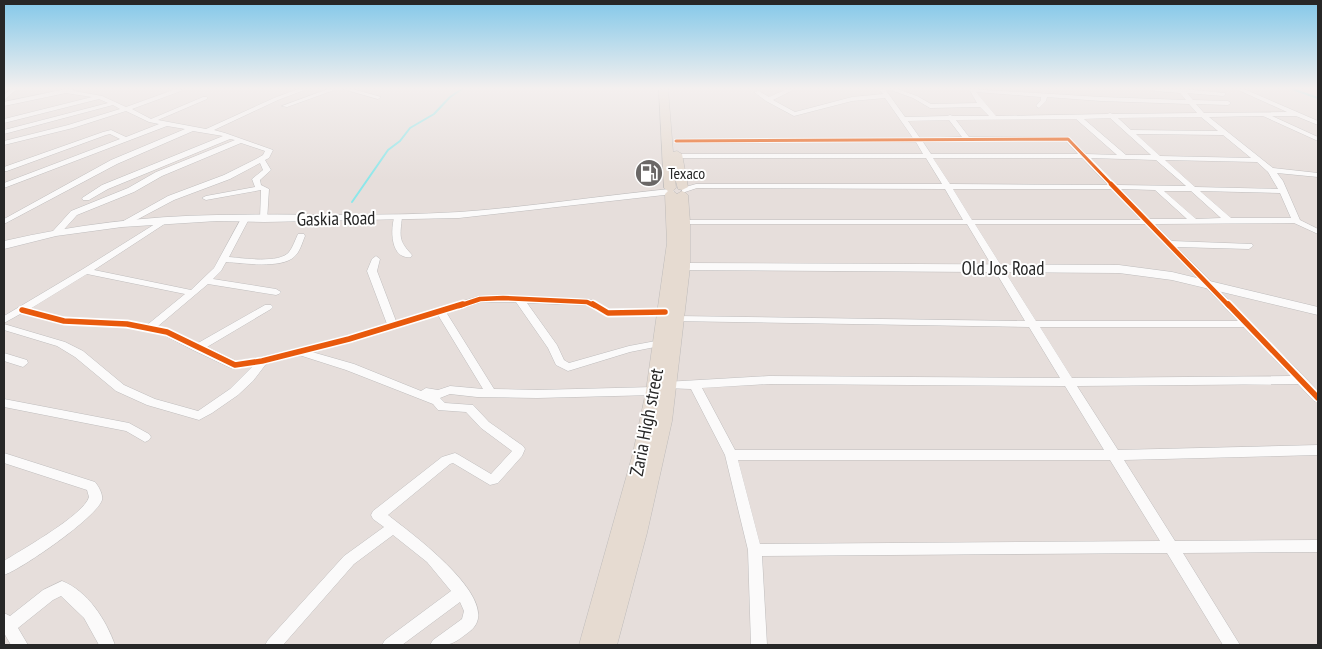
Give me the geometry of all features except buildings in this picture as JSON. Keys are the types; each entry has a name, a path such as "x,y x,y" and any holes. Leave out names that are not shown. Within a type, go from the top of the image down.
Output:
{"main road":[{"name":"Zaria High street","path":"590,645 642,453 662,388 661,343 671,315 683,267 684,222 677,191 667,119"},
{"name":"Zaria High street","path":"606,645 654,466 671,315 677,191 674,119"},
{"name":"Gaskia Road","path":"4,245 56,233 163,220 398,217 488,213 677,191"},
{"name":"Old Jos Road","path":"683,267 1119,269 1162,274 1206,283 1318,311"}],"street":[{"path":"4,132 53,119"},
{"path":"4,143 52,132 93,119"},
{"path":"122,224 171,198 227,177 266,156 269,150 207,131 148,119"},
{"path":"151,121 155,119"},
{"path":"207,131 232,119"},
{"path":"904,119 1034,324 1232,645"},
{"path":"952,119 967,140"},
{"path":"1081,119 1124,157"},
{"path":"1115,119 1228,220"},
{"path":"1207,119 1271,170 1279,181 1296,222"},
{"path":"1273,119 1318,139"},
{"path":"4,186 167,124"},
{"path":"4,222 114,162 191,129"},
{"path":"4,169 111,132 152,146"},
{"path":"1130,132 1224,133"},
{"path":"86,198 105,187 228,137"},
{"path":"676,142 1066,138 1318,398"},
{"path":"56,233 74,213 131,190 159,174 239,141"},
{"path":"677,156 1085,156 1258,160"},
{"path":"261,159 267,170 256,179 258,186 266,190 264,219"},
{"path":"1271,170 1318,175"},
{"path":"677,191 696,186 1114,187 1283,191"},
{"path":"206,198 261,188"},
{"path":"1157,188 1194,221"},
{"path":"398,217 396,238 401,250 408,255"},
{"path":"148,329 218,269 245,219"},
{"path":"4,320 86,271 163,220"},
{"path":"684,222 1148,222 1228,220 1296,222 1318,232"},
{"path":"225,259 284,259 292,254 302,236"},
{"path":"1170,244 1249,246"},
{"path":"376,258 372,271 393,326"},
{"path":"86,271 193,292"},
{"path":"205,281 276,292"},
{"path":"22,310 64,321 127,324 167,332 235,365 262,361 350,339 480,299 592,302 608,312 671,315 1034,324 1247,324"},
{"path":"519,299 553,347 560,362 568,367 629,349 661,343"},
{"path":"197,348 268,307"},
{"path":"440,310 491,393"},
{"path":"4,327 61,344 79,354 120,388 151,402 199,416 238,390 249,380 262,361"},
{"path":"300,351 403,387 437,401 442,407 469,408 484,425 520,450 494,479 490,480 455,458 446,460 378,514 392,528 432,558 468,599 472,611 469,623 438,645"},
{"path":"4,357 23,363"},
{"path":"403,387 438,394 450,390 537,394 662,388 769,380 1070,382 1301,380"},
{"path":"695,385 731,455 756,550 759,645"},
{"path":"4,403 130,427 145,437"},
{"path":"731,455 1115,455 1318,450"},
{"path":"4,458 91,486 95,492 96,500 90,510 4,569"},
{"path":"273,645 349,560 392,528"},
{"path":"756,550 1318,546"},
{"path":"20,645 6,623 62,588 72,594 102,630 108,645"},
{"path":"390,645 462,592"}],"waterway":[{"path":"352,202 388,150 400,141 410,128 425,119"}],"cycle path":[{"path":"676,141 1068,139 1318,398"},
{"path":"22,310 64,321 127,324 167,332 235,365 262,361 349,339 480,299 503,298 587,302 608,313 665,312"}],"place":[{"name":"Texaco","path":"649,173"}]}
